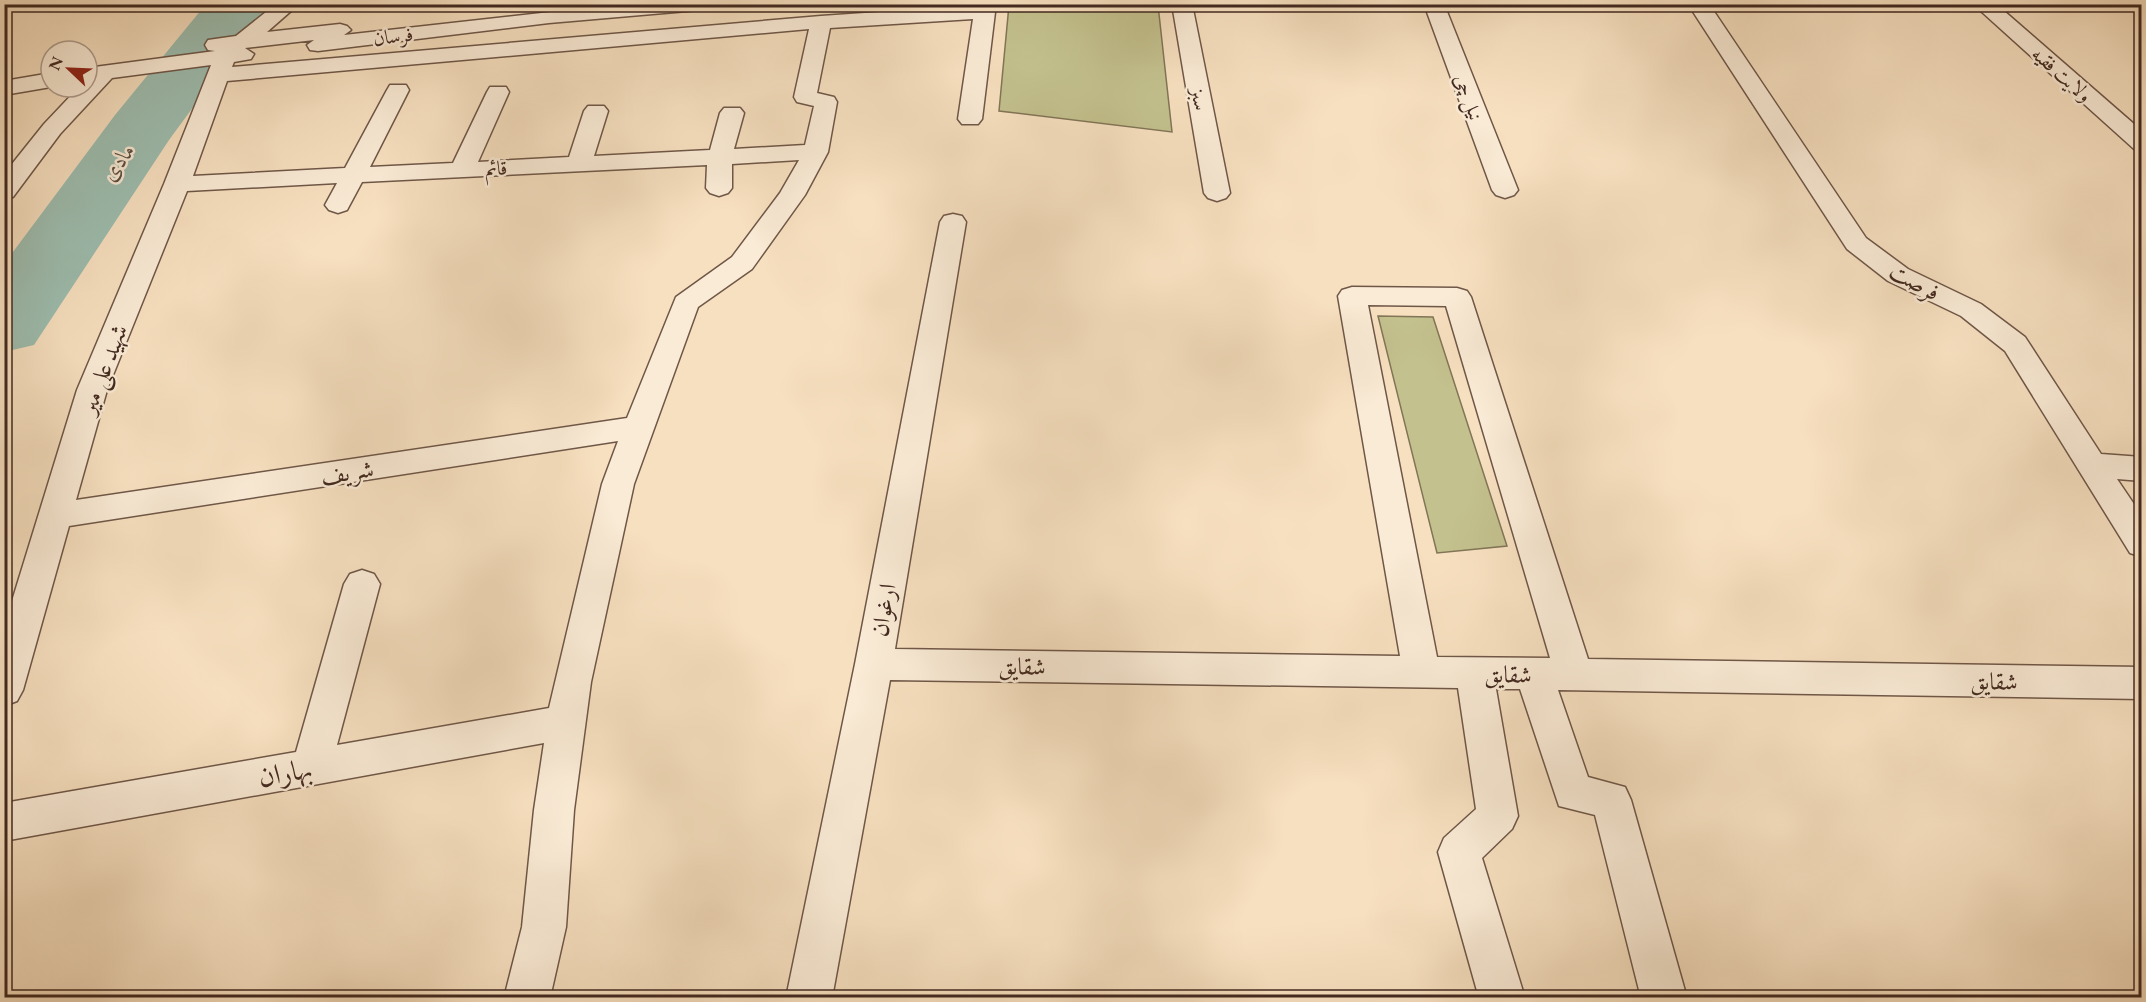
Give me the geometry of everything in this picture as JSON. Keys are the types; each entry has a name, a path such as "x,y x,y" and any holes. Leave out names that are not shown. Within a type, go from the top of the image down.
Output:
{"street":[{"path":"228,57 289,4"},
{"name":"فرسان","path":"108,67 228,57 551,9 699,4"},
{"name":"سبز","path":"1182,4 1217,193"},
{"name":"نیل چی","path":"1434,4 1504,190"},
{"name":"فرصت","path":"1698,4 1856,243 1898,275 1971,310 2015,344 2142,544"},
{"name":"ولایت فقیه","path":"1983,4 2142,144"},
{"path":"228,57 675,44 820,22 986,8 970,119"},
{"path":"527,998 544,927 554,810 572,682 618,484 686,303 742,263 792,195 816,152 826,102 805,97 820,22"},
{"name":"شهید علی میر","path":"4,690 92,390 228,57"},
{"path":"4,192 52,129 108,67"},
{"path":"4,75 39,70"},
{"path":"4,88 39,82"},
{"path":"339,205 398,90"},
{"path":"462,170 498,92"},
{"path":"579,164 596,111"},
{"path":"718,188 720,157 732,113"},
{"name":"قائم","path":"177,184 816,152"},
{"name":"ارغوان","path":"808,998 874,664 953,222"},
{"path":"1422,673 1352,296 1457,297 1554,675 1573,793 1611,800 1664,998"},
{"name":"شریف","path":"55,516 639,427"},
{"path":"2092,465 2142,469"},
{"path":"311,768 362,584"},
{"name":"شقایق","path":"874,664 2142,683"},
{"path":"1474,673 1498,816 1459,852 1502,998"},
{"name":"بهاران","path":"4,822 566,722"}],"shaded area":[{"path":"1009,5 1158,5 1172,132 999,111"},
{"path":"1378,316 1433,317 1507,546 1437,553"}],"waterway":[{"name":"مادی","path":"4,325 140,130 239,4"}]}
